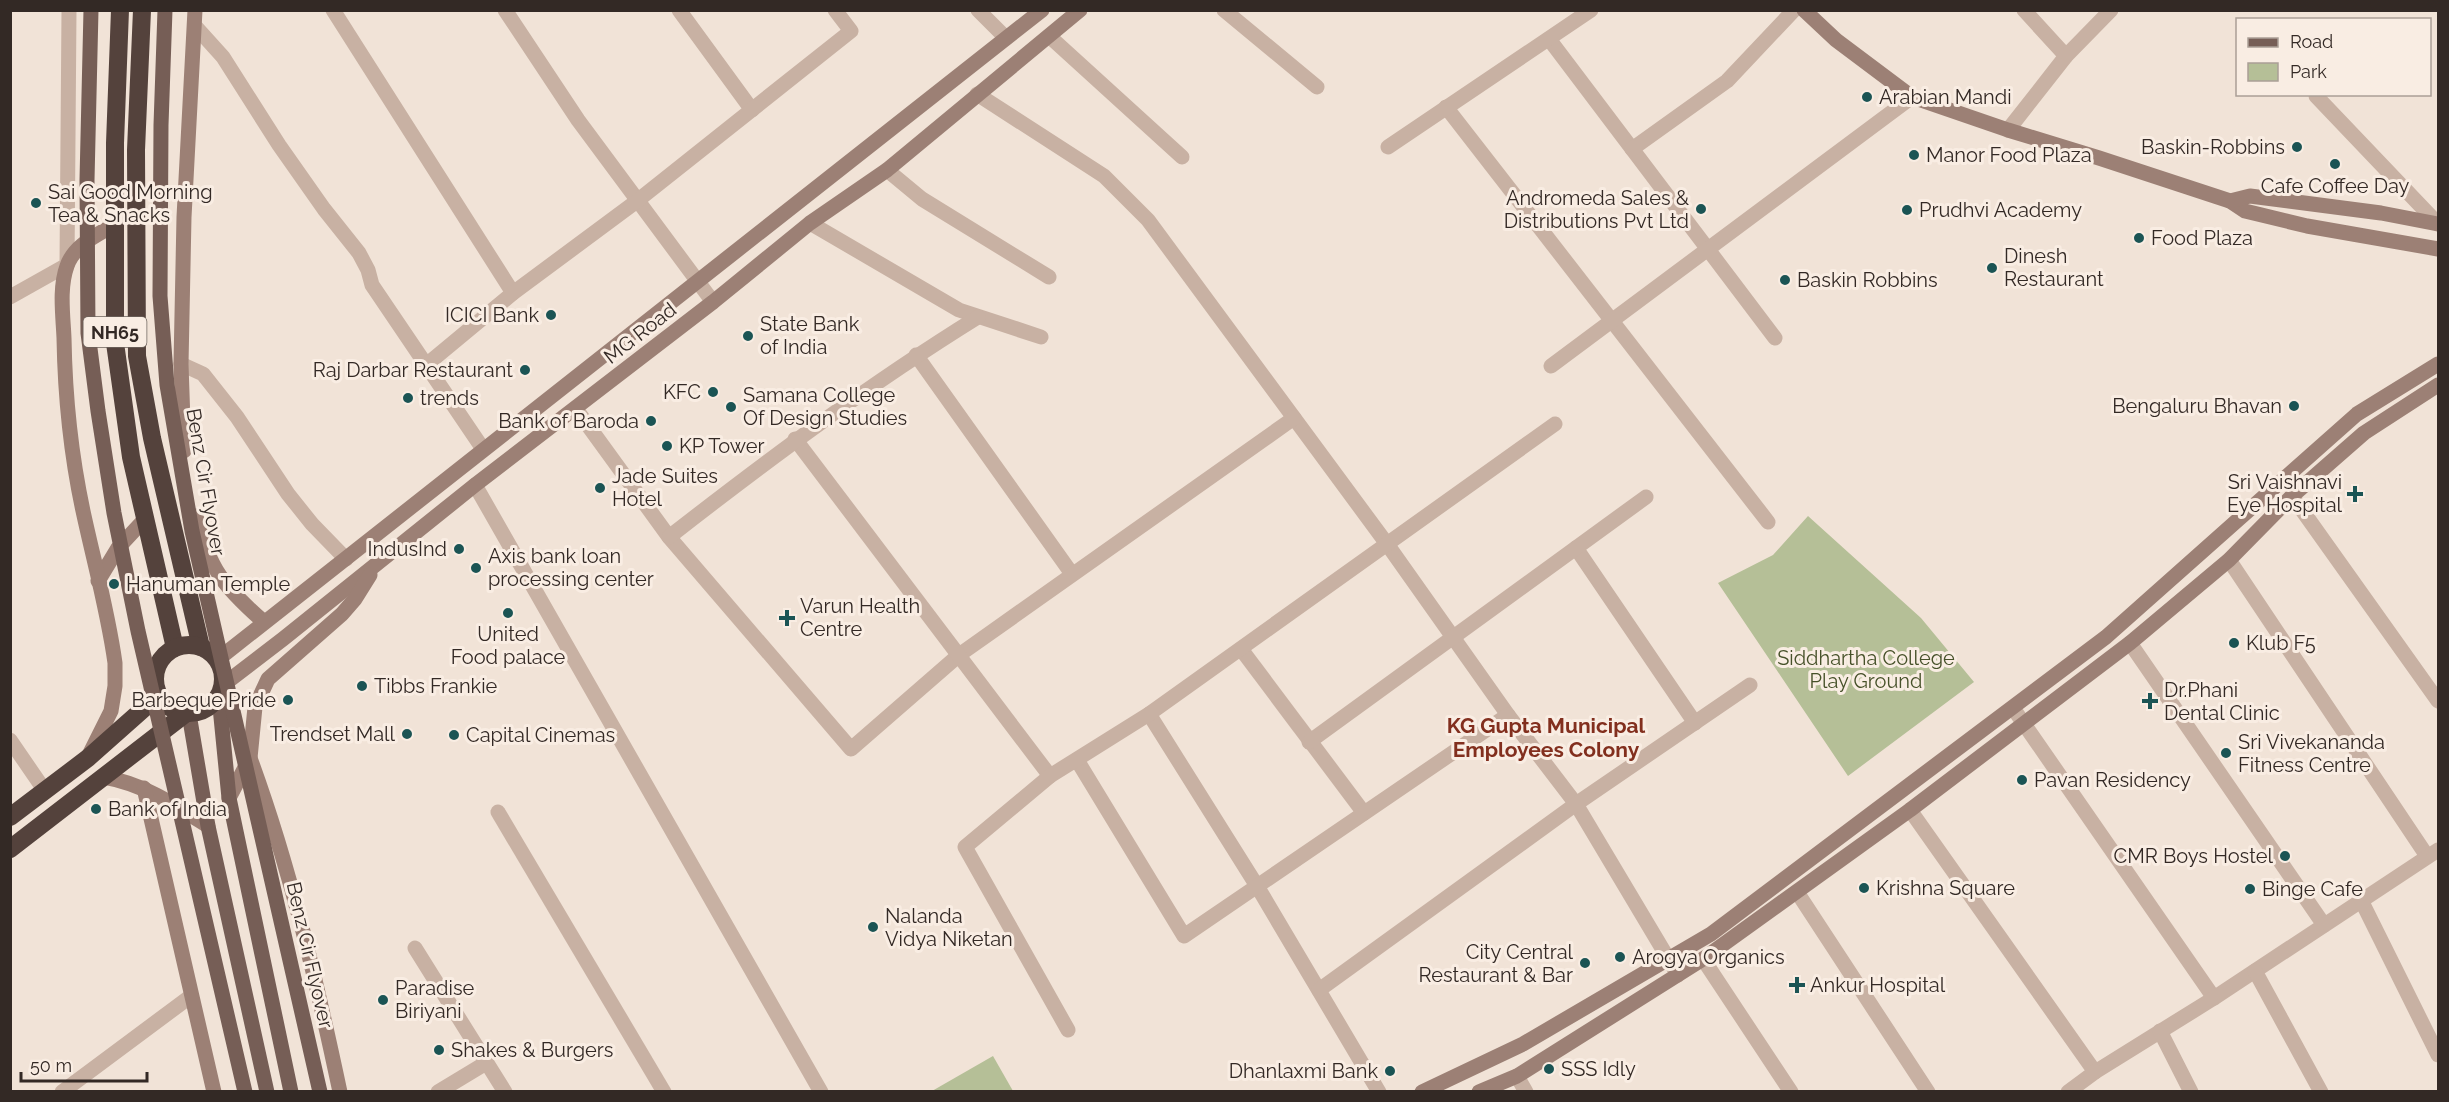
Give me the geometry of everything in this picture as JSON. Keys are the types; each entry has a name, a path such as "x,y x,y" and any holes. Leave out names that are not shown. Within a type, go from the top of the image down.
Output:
{"highway":[{"name":"NH65","path":"120,10 114,225 115,343 130,457 175,648"},
{"name":"NH65","path":"142,10 135,150 137,356 152,438 201,647"},
{"path":"10,849 187,714 206,709 221,691 222,672 217,660 201,647 188,645 175,648 164,656 157,668 155,682 159,695 166,705 175,711 187,714"},
{"path":"10,817 88,758 159,695"}],"main road":[{"path":"91,10 87,180 88,333 98,411 114,513 138,631 244,1092"},
{"name":"Benz Cir Flyover","path":"165,10 161,125 160,296 167,385 192,531 320,1092"},
{"path":"221,691 229,798 291,1092"},
{"path":"187,714 208,826 267,1092"}],"street":[{"path":"69,10 67,265 62,296 64,374 83,509 112,639 115,663 115,686 111,711 88,758"},
{"path":"333,10 513,293"},
{"path":"505,10 578,120 713,302"},
{"path":"680,10 752,110"},
{"path":"425,366 513,293 637,201 851,31 835,10"},
{"path":"978,10 1006,38"},
{"name":"MG Road","path":"217,660 1042,10"},
{"name":"MG Road","path":"221,691 475,485 713,302 810,223 887,170 1080,10"},
{"path":"1224,10 1317,87"},
{"path":"1388,147 1591,10"},
{"path":"1632,149 1727,81 1794,10"},
{"path":"1804,10 1836,40 1912,97 2230,201 2245,211 2307,226 2439,249"},
{"path":"2024,10 2066,56"},
{"path":"2008,130 2066,56 2110,10"},
{"path":"195,18 187,121 181,364 185,459 200,534 212,565 223,583 264,622"},
{"path":"195,18 223,57 285,154 359,254 368,270 372,285 483,449"},
{"path":"1049,36 1182,157"},
{"path":"1549,39 1775,338"},
{"path":"976,94 1104,176 1148,220 1387,544 1508,715 1576,804 1678,975"},
{"path":"2316,96 2439,224"},
{"path":"1551,366 1912,97"},
{"path":"1446,108 1768,522"},
{"path":"839,170 856,191"},
{"path":"887,170 922,199 1049,277"},
{"path":"2230,201 2250,196 2381,213 2439,224"},
{"path":"810,223 959,310 1041,337"},
{"path":"10,297 67,265 82,245 114,225"},
{"path":"669,537 795,439 916,355 978,317"},
{"path":"916,355 1072,574"},
{"path":"181,364 203,374 237,417 288,494 312,524 346,559"},
{"path":"1422,1092 1524,1044 1669,961 1720,927 2106,637 2357,414 2439,364"},
{"path":"1479,1092 1517,1076 1703,959 1910,810 2130,643 2229,560 2292,496 2364,433 2439,385"},
{"path":"576,409 669,537 851,749 959,655 1294,418"},
{"path":"1068,1030 965,847 1050,776 1149,714 1555,424"},
{"path":"795,439 1050,776"},
{"path":"475,485 821,1092"},
{"path":"2292,496 2439,701"},
{"path":"1309,742 1646,497"},
{"path":"98,582 118,548 144,520"},
{"path":"1576,548 1695,723"},
{"path":"2068,1092 2433,853 2229,560"},
{"path":"229,798 250,758 255,707 268,679 342,614 355,599 377,564"},
{"path":"2130,643 2324,925"},
{"path":"1241,649 1364,813"},
{"path":"1319,990 1576,804 1750,685"},
{"path":"2013,708 2214,998"},
{"path":"1149,714 1257,886 1379,1092"},
{"path":"1077,760 1184,936 1508,715"},
{"path":"10,740 45,791"},
{"path":"250,758 262,790 311,955 340,1092"},
{"path":"104,777 144,788 208,826"},
{"path":"144,788 214,1092"},
{"path":"1910,810 2096,1072"},
{"path":"498,812 664,1092"},
{"path":"1797,892 1928,1092"},
{"path":"2361,900 2439,1055"},
{"path":"415,948 505,1092"},
{"path":"1703,959 1791,1092"},
{"path":"2255,971 2320,1092"},
{"path":"62,1092 191,996"},
{"path":"2160,1031 2191,1092"},
{"path":"438,1092 486,1063"},
{"path":"1517,1076 1526,1092"}],"green space":[{"name":"Siddhartha College Play Ground","path":"1808,516 1921,618 1974,682 1848,776 1718,583 1773,555"},
{"path":"993,1056 1013,1091 932,1091"}],"place":[{"name":"Arabian Mandi","path":"1867,97"},
{"name":"Baskin-Robbins","path":"2297,147"},
{"name":"Manor Food Plaza","path":"1914,155"},
{"name":"Cafe Coffee Day","path":"2335,164"},
{"name":"Sai Good Morning Tea & Snacks","path":"36,203"},
{"name":"Andromeda Sales & Distributions Pvt Ltd","path":"1701,209"},
{"name":"Prudhvi Academy","path":"1907,210"},
{"name":"Food Plaza","path":"2139,238"},
{"name":"Dinesh Restaurant","path":"1992,268"},
{"name":"Baskin Robbins","path":"1785,280"},
{"name":"ICICI Bank","path":"551,315"},
{"name":"State Bank of India","path":"748,336"},
{"name":"Raj Darbar Restaurant","path":"525,370"},
{"name":"KFC","path":"713,392"},
{"name":"trends","path":"408,398"},
{"name":"Bengaluru Bhavan","path":"2294,406"},
{"name":"Samana College Of Design Studies","path":"731,407"},
{"name":"Bank of Baroda","path":"651,421"},
{"name":"KP Tower","path":"667,446"},
{"name":"Jade Suites Hotel","path":"600,488"},
{"name":"Sri Vaishnavi Eye Hospital","path":"2355,494"},
{"name":"IndusInd","path":"459,549"},
{"name":"Axis bank loan processing center","path":"476,568"},
{"name":"Hanuman Temple","path":"114,584"},
{"name":"United Food palace","path":"508,613"},
{"name":"Varun Health Centre","path":"787,618"},
{"name":"Klub F5","path":"2234,643"},
{"name":"Tibbs Frankie","path":"362,686"},
{"name":"Barbeque Pride","path":"288,700"},
{"name":"Dr.Phani Dental Clinic","path":"2150,701"},
{"name":"Trendset Mall","path":"407,734"},
{"name":"Capital Cinemas","path":"454,735"},
{"name":"Sri Vivekananda Fitness Centre","path":"2226,753"},
{"name":"Pavan Residency","path":"2022,780"},
{"name":"Bank of India","path":"96,809"},
{"name":"CMR Boys Hostel","path":"2285,856"},
{"name":"Krishna Square","path":"1864,888"},
{"name":"Binge Cafe","path":"2250,889"},
{"name":"Nalanda Vidya Niketan","path":"873,927"},
{"name":"Arogya Organics","path":"1620,957"},
{"name":"City Central Restaurant & Bar","path":"1585,963"},
{"name":"Ankur Hospital","path":"1797,985"},
{"name":"Paradise Biriyani","path":"383,1000"},
{"name":"Shakes & Burgers","path":"439,1050"},
{"name":"SSS Idly","path":"1549,1069"},
{"name":"Dhanlaxmi Bank","path":"1390,1071"}],"district":[{"name":"KG Gupta Municipal Employees Colony","path":"1546,737"}]}
